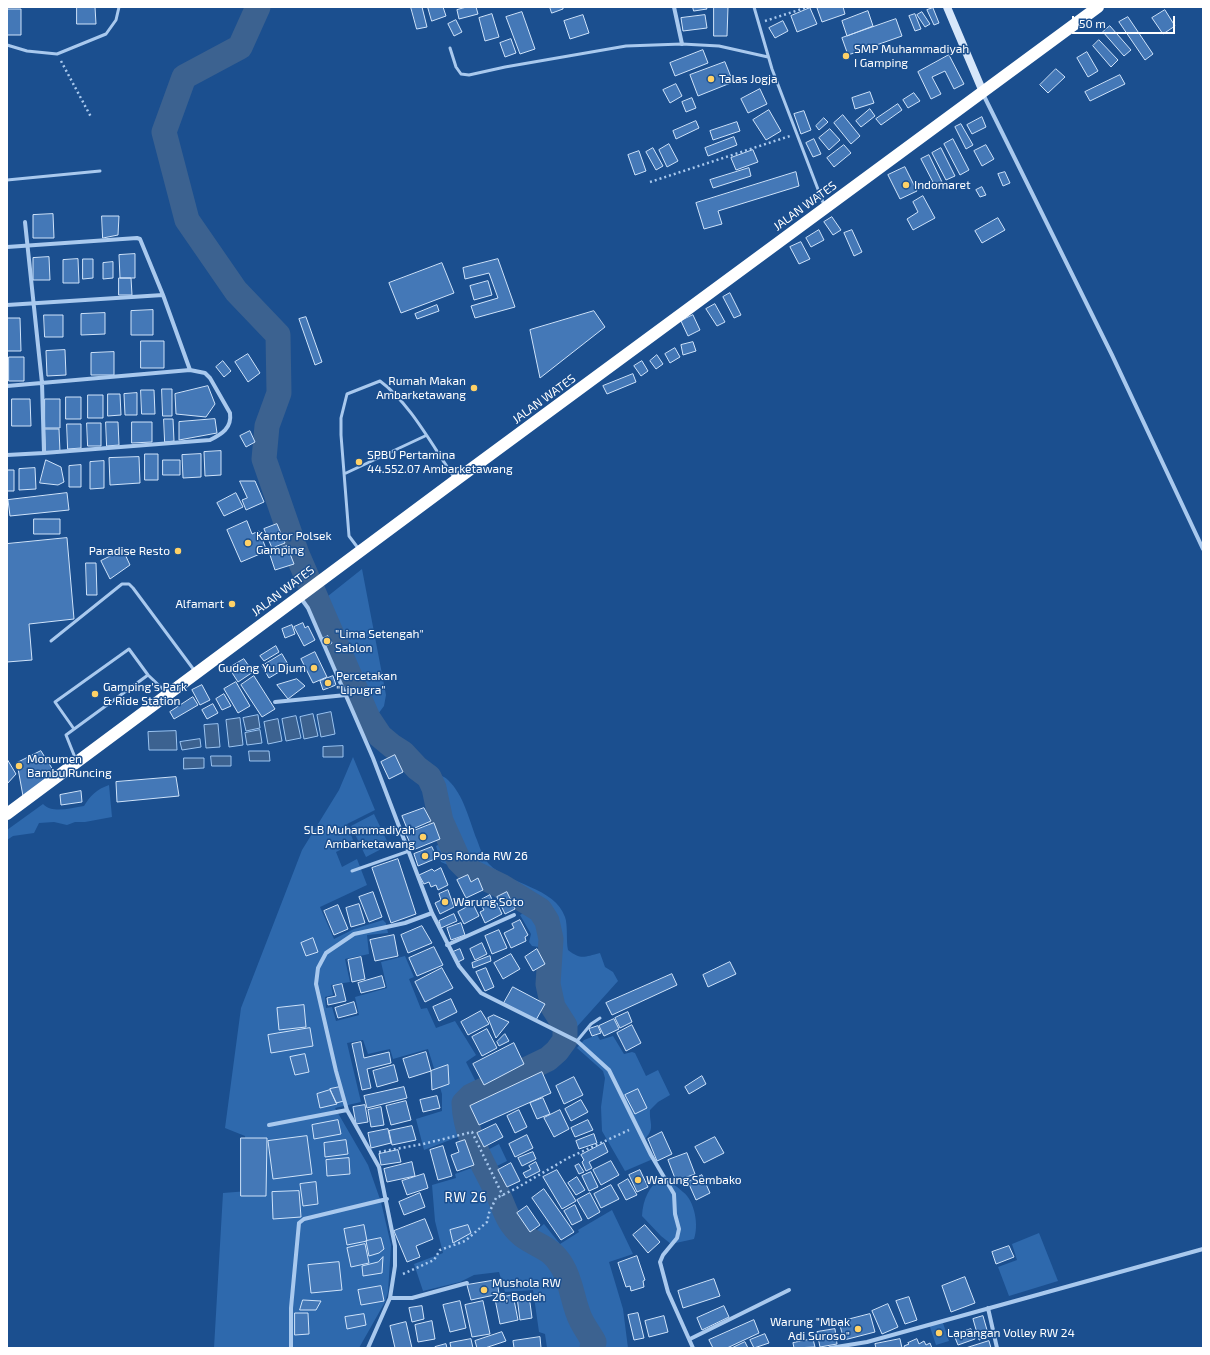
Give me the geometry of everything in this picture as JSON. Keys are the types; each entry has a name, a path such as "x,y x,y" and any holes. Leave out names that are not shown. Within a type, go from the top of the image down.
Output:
{"highway":[{"name":"JALAN WATES","path":"7,814 169,695 456,480 662,330 1098,7"}],"street":[{"path":"674,7 682,44"},
{"path":"947,7 983,92 1112,355 1203,549"},
{"path":"25,222 42,383 44,453"},
{"path":"7,247 137,238 143,243 190,370"},
{"path":"7,305 163,295"},
{"path":"7,386 190,370 206,373 230,413 231,419 228,427 221,435 210,440 7,455"},
{"path":"305,593 308,608 373,758 432,913 447,945 468,977 481,993 555,1031 576,1040 610,1070 637,1127 674,1194 675,1214 679,1229 677,1238 663,1255 660,1262 668,1292 693,1348"},
{"path":"275,702 346,695"},
{"path":"368,1348 390,1298 394,1274 395,1246 387,1199 379,1166 373,1153 347,1110 321,1012 316,984 318,968 326,953 354,934 405,923 432,913"},
{"path":"447,945 514,915"},
{"path":"269,1124 347,1110"},
{"path":"291,1348 291,1308 299,1223 304,1219 387,1199"},
{"path":"830,1348 866,1342 1203,1249"},
{"path":"390,1298 412,1298 468,1283"},
{"path":"690,1339 789,1290"},
{"path":"988,1308 997,1348"},
{"path":"866,1342 868,1348"}],"lane":[{"path":"7,45 27,51 57,54 106,34 116,20 119,7"},
{"path":"754,7 768,57 825,208"},
{"path":"450,48 456,67 461,74 469,75 504,67 626,46 682,44 719,46 768,57"},
{"path":"7,180 100,171"},
{"path":"361,551 349,536 341,435 341,418 347,394 380,381 402,400 456,480"},
{"path":"344,474 426,436"},
{"path":"51,641 122,584 129,584 197,674"},
{"path":"74,729 55,702 129,648 148,675 169,695"},
{"path":"77,762 66,735 148,675"},
{"path":"352,871 409,850"},
{"path":"576,1040 591,1024 600,1018"}],"path":[{"path":"759,23 808,7"},
{"path":"57,54 91,117"},
{"path":"650,182 796,134"},
{"path":"394,1274 401,1275 434,1260 440,1250 465,1241 487,1222 489,1213 496,1198 568,1158 637,1127"},
{"path":"373,1153 472,1132 502,1196"}],"shaded area":[{"path":"362,569 386,695 384,706 375,718 323,600"},
{"path":"331,712 335,734 321,737 317,715"},
{"path":"313,714 318,736 304,739 300,717"},
{"path":"258,715 260,728 246,731 243,718"},
{"path":"296,716 301,738 286,741 282,719"},
{"path":"240,718 243,745 229,747 226,720"},
{"path":"278,719 282,741 268,744 264,722"},
{"path":"218,724 220,747 206,748 204,725"},
{"path":"260,730 262,743 247,745 245,733"},
{"path":"176,731 177,750 149,750 148,732"},
{"path":"200,739 201,747 182,750 180,742"},
{"path":"343,746 343,757 323,757 323,747"},
{"path":"249,751 269,751 270,761 250,761"},
{"path":"211,756 231,756 231,766 212,766"},
{"path":"353,757 375,810 347,824 354,843 336,852 342,867 357,859 367,885 320,907 334,939 354,929 383,920 386,923 388,933 367,935 369,954 345,959 350,982 331,985 333,995 325,997 326,1008 332,1007 336,1021 359,1015 355,997 387,988 381,962 405,956 414,977 409,979 421,1009 427,1008 436,1028 455,1021 476,1055 466,1062 479,1088 465,1096 459,1106 463,1135 424,1150 416,1119 442,1111 442,1094 428,1049 393,1059 390,1049 368,1054 363,1040 347,1043 361,1102 335,1108 368,1165 381,1202 391,1245 388,1292 385,1302 359,1348 214,1348 223,1193 248,1191 245,1136 225,1128 241,1008 302,850 339,790"},
{"path":"184,758 204,758 204,768 184,769"},
{"path":"432,771 442,776 454,786 466,808 482,853 489,864 508,877 531,887 552,899 560,907 565,917 568,950 583,957 600,953 605,967 613,972 618,981 574,1030 569,1019 556,1005 553,995 553,971 539,947 532,946 529,942 531,934 520,915 533,908 483,880 441,862 436,846 445,841 434,815 430,798 429,790"},
{"path":"109,785 112,817 85,822 75,822 67,825 54,822 39,823 34,833 13,836 7,840 7,830 43,804 57,810 84,806 94,793"},
{"path":"374,814 389,845 366,857 351,826"},
{"path":"597,1035 600,1040 613,1036 624,1054 632,1052 635,1053 646,1076 658,1070 670,1095 658,1102 650,1110 651,1129 648,1136 644,1140 653,1159 625,1171 602,1131 601,1107 605,1078 603,1071 577,1048 584,1040"},
{"path":"499,1144 507,1161 493,1168 504,1189 510,1210 527,1233 531,1235 544,1224 560,1244 579,1232 578,1230 612,1210 633,1254 609,1262 623,1309 628,1348 547,1348 545,1334 539,1332 533,1290 505,1292 499,1272 474,1275 460,1282 423,1291 414,1264 443,1253 435,1221 432,1185 456,1178 455,1174 477,1166 474,1157"},
{"path":"663,1176 687,1196 693,1207 696,1221 694,1239 671,1244 642,1216 645,1199 650,1189"},
{"path":"1039,1233 1058,1281 1009,1296 998,1267 1017,1260 1012,1244"},
{"name":"Lapangan Volley RW 24","path":"942,1320 949,1341 936,1345 929,1324"}],"building":[{"path":"77,7 95,7 96,24 77,24"},
{"path":"411,7 422,7 427,27 417,29"},
{"path":"428,7 443,7 446,16 432,21"},
{"path":"467,7 476,7 478,14 459,19 457,10"},
{"path":"550,7 563,7 563,9 552,13"},
{"path":"693,7 706,7 707,9 694,11"},
{"path":"714,7 728,7 727,36 714,36"},
{"path":"843,7 845,14 822,22 817,8"},
{"path":"810,8 817,24 797,32 791,16"},
{"path":"933,8 939,23 934,25 927,10"},
{"path":"7,9 21,9 21,35 7,35"},
{"path":"1165,10 1175,26 1163,34 1152,18"},
{"path":"868,11 873,26 847,36 842,21"},
{"path":"522,12 535,49 520,54 506,17"},
{"path":"922,12 930,24 925,27 917,15"},
{"path":"492,14 499,37 485,41 479,18"},
{"path":"915,14 921,29 915,31 909,16"},
{"path":"583,15 589,33 570,39 564,21"},
{"path":"705,15 707,28 683,31 681,18"},
{"path":"1128,17 1153,54 1145,60 1119,22"},
{"path":"896,19 902,36 848,55 842,38"},
{"path":"456,20 462,32 454,36 448,24"},
{"path":"783,21 788,31 775,38 769,28"},
{"path":"1110,26 1131,50 1124,56 1103,32"},
{"path":"511,39 516,53 505,57 500,43"},
{"path":"1099,40 1118,60 1111,67 1093,46"},
{"path":"703,50 708,63 675,76 670,63"},
{"path":"1087,52 1098,71 1088,77 1077,58"},
{"path":"949,55 964,84 954,89 945,71 932,77 941,94 931,99 918,72"},
{"name":"Talas Jogja","path":"725,62 733,82 698,96 690,75"},
{"path":"1056,69 1065,77 1048,93 1040,85"},
{"path":"1120,75 1125,84 1090,101 1085,92"},
{"path":"676,84 682,96 670,103 663,90"},
{"path":"760,89 767,104 748,113 741,99"},
{"path":"870,92 874,103 855,109 852,98"},
{"path":"914,93 920,101 908,108 903,100"},
{"path":"692,98 696,108 686,112 682,102"},
{"path":"898,104 902,110 881,125 876,119"},
{"path":"870,109 875,116 861,127 856,121"},
{"path":"769,110 781,131 766,140 753,120"},
{"path":"804,111 811,130 801,134 794,114"},
{"path":"843,115 860,136 851,144 834,123"},
{"path":"982,117 986,127 972,134 967,125"},
{"path":"824,118 828,122 819,130 816,126"},
{"path":"696,121 699,128 676,139 673,131"},
{"path":"737,122 740,131 713,140 710,131"},
{"path":"961,124 973,145 966,149 955,127"},
{"path":"830,129 840,140 829,150 819,138"},
{"path":"734,137 737,145 708,156 705,148"},
{"path":"814,139 821,154 813,157 806,143"},
{"path":"953,139 969,170 960,175 944,144"},
{"path":"669,144 678,161 667,167 659,150"},
{"path":"844,145 851,153 834,167 827,158"},
{"path":"986,145 994,159 982,166 974,151"},
{"path":"653,148 663,166 656,170 646,152"},
{"path":"941,148 955,176 946,180 932,153"},
{"path":"753,150 758,162 736,170 731,158"},
{"path":"639,151 646,171 635,175 628,155"},
{"path":"929,155 942,182 935,186 921,159"},
{"path":"905,167 917,191 900,199 888,175"},
{"path":"749,168 751,176 713,188 710,180"},
{"path":"796,172 799,186 718,211 722,224 704,229 696,203"},
{"path":"1005,172 1010,183 1003,186 998,174"},
{"path":"982,187 986,195 980,197 976,190"},
{"path":"923,196 935,218 913,230 907,219 918,212 913,202"},
{"path":"53,214 54,238 33,238 33,215"},
{"path":"102,216 119,216 118,235 103,238"},
{"path":"832,217 841,230 833,235 824,222"},
{"path":"998,218 1005,230 982,243 975,231"},
{"path":"819,230 824,240 811,247 806,238"},
{"path":"852,230 862,252 854,256 844,233"},
{"path":"801,242 810,259 799,264 790,247"},
{"path":"135,254 135,278 120,278 119,255"},
{"path":"49,257 50,280 33,280 33,258"},
{"path":"78,259 79,283 63,283 63,260"},
{"path":"83,259 93,259 93,278 83,279"},
{"path":"498,259 515,307 475,318 471,306 498,298 489,273 465,279 463,268"},
{"path":"113,262 113,278 103,279 103,263"},
{"path":"442,263 454,293 401,313 389,283"},
{"path":"119,278 131,278 132,295 119,295"},
{"path":"488,281 492,295 474,300 470,286"},
{"path":"730,293 741,315 734,318 723,297"},
{"path":"715,304 725,322 717,326 706,309"},
{"path":"437,305 439,311 417,319 415,314"},
{"path":"153,310 153,335 131,335 131,311"},
{"path":"594,311 605,327 540,378 530,330"},
{"path":"105,313 105,334 81,335 81,314"},
{"path":"44,315 63,315 63,337 45,337"},
{"path":"693,315 700,330 688,336 681,321"},
{"path":"306,317 322,362 315,365 299,319"},
{"path":"7,318 20,318 21,351 7,351"},
{"path":"141,341 164,341 164,368 141,368"},
{"path":"693,342 696,351 683,355 681,345"},
{"path":"675,348 680,357 670,363 665,354"},
{"path":"65,350 66,375 47,376 46,351"},
{"path":"114,352 114,375 91,375 91,353"},
{"path":"248,354 260,373 248,382 235,362"},
{"path":"657,355 663,364 656,369 650,361"},
{"path":"9,357 24,357 24,381 9,381"},
{"path":"223,361 231,371 224,377 216,367"},
{"path":"642,361 648,371 641,376 634,366"},
{"path":"633,374 636,382 607,394 603,386"},
{"path":"208,386 215,404 206,417 176,414 175,394"},
{"path":"162,389 172,389 172,416 163,416"},
{"path":"141,390 154,390 155,414 142,414"},
{"path":"137,393 137,415 125,415 124,394"},
{"path":"108,394 120,394 121,415 108,416"},
{"path":"88,395 103,395 103,418 88,418"},
{"path":"66,397 81,397 81,419 66,419"},
{"path":"12,399 30,399 31,426 12,426"},
{"path":"45,399 60,399 60,428 45,428"},
{"path":"164,419 173,419 174,441 165,442"},
{"path":"215,419 217,433 179,440 179,422"},
{"path":"106,422 118,422 119,445 107,446"},
{"path":"132,422 152,422 152,442 132,443"},
{"path":"87,423 101,423 101,446 88,446"},
{"path":"67,424 81,424 81,448 68,449"},
{"path":"45,429 59,429 60,452 46,452"},
{"path":"250,431 255,442 246,447 240,436"},
{"path":"221,451 221,475 205,476 204,452"},
{"path":"145,454 158,454 158,480 145,480"},
{"path":"201,454 201,477 183,478 182,455"},
{"path":"139,457 140,483 110,485 109,458"},
{"path":"46,460 61,467 64,482 58,485 40,483"},
{"path":"163,460 180,460 180,475 163,475"},
{"path":"104,461 104,488 90,489 90,462"},
{"path":"81,465 81,487 69,487 69,466"},
{"path":"35,468 36,489 19,490 19,469"},
{"path":"7,470 14,470 14,491 7,491"},
{"path":"240,481 255,481 264,502 246,510 242,500 247,498"},
{"path":"67,493 69,510 10,516 8,500"},
{"path":"236,493 243,507 224,516 217,503"},
{"path":"34,519 60,519 60,534 34,534"},
{"name":"Kantor Polsek Gamping","path":"247,521 252,534 259,531 267,551 241,562 227,530"},
{"name":"Kantor Polsek Gamping","path":"277,524 285,543 272,548 264,529"},
{"path":"67,538 74,619 29,624 32,660 7,662 7,544"},
{"path":"287,546 294,564 275,570 269,552"},
{"path":"123,550 130,565 110,579 101,561"},
{"path":"86,563 96,563 97,595 87,595"},
{"path":"303,623 305,628 308,626 315,640 304,646 294,627"},
{"path":"292,625 295,634 285,638 282,629"},
{"name":"\"Lima Setengah\" Sablon","path":"328,636 332,643 326,646 322,639"},
{"path":"276,646 279,652 264,661 260,656"},
{"name":"Gudeng Yu Djum","path":"315,652 327,677 313,683 301,659"},
{"path":"282,654 289,666 269,678 262,666"},
{"path":"244,659 253,672 238,682 229,668"},
{"path":"254,676 275,709 262,717 241,685"},
{"name":"Percetakan \"Lipugra\"","path":"333,676 336,685 323,690 320,681"},
{"path":"297,679 305,686 288,699 277,685"},
{"path":"236,682 250,706 238,713 224,689"},
{"path":"202,685 210,700 200,705 192,690"},
{"path":"224,694 231,706 222,710 216,699"},
{"path":"193,697 198,705 174,719 170,712"},
{"path":"213,704 218,713 207,719 202,710"},
{"path":"41,751 55,773 23,796 17,763"},
{"path":"395,755 403,772 389,779 381,762"},
{"path":"7,759 16,774 7,784"},
{"path":"176,777 179,796 117,802 116,782"},
{"path":"81,791 82,802 61,805 60,795"},
{"path":"424,808 431,821 408,831 402,816"},
{"name":"SLB Muhammadiyah Ambarketawang","path":"434,823 440,839 413,850 406,834"},
{"name":"Pos Ronda RW 26","path":"432,847 437,858 418,866 414,854"},
{"path":"398,859 416,914 391,923 372,868"},
{"path":"441,868 448,885 438,890 436,885 431,887 429,882 424,884 419,875 432,869 434,871"},
{"path":"468,875 471,882 478,878 483,890 466,898 457,880"},
{"name":"Warung Soto","path":"448,890 454,907 440,914 435,903 441,900 439,894"},
{"path":"373,892 382,917 369,922 359,897"},
{"path":"507,892 515,909 505,914 497,897"},
{"path":"490,895 494,904 497,903 502,914 485,923 480,912 484,910 479,901"},
{"path":"359,904 365,923 351,927 346,908"},
{"path":"473,904 479,916 464,924 458,912"},
{"path":"338,905 348,929 334,935 324,911"},
{"path":"454,914 457,921 441,928 439,921"},
{"path":"520,920 528,935 525,937 526,941 511,948 504,933 514,928 512,924"},
{"path":"461,923 465,935 451,940 447,928"},
{"path":"422,926 432,943 408,953 401,935"},
{"path":"499,930 507,948 492,954 485,936"},
{"path":"394,935 398,956 375,961 370,940"},
{"path":"313,938 318,952 306,956 301,943"},
{"path":"482,943 487,954 475,960 470,949"},
{"path":"434,947 443,965 417,976 409,958"},
{"path":"460,949 464,959 458,962 453,952"},
{"path":"537,949 545,964 533,971 525,957"},
{"path":"511,954 520,969 503,979 494,963"},
{"path":"490,956 491,961 473,968 472,963"},
{"path":"361,957 365,979 352,982 348,960"},
{"path":"730,962 736,974 708,987 703,975"},
{"path":"442,968 453,988 425,1002 415,982"},
{"path":"486,968 494,987 485,991 476,972"},
{"path":"672,974 677,985 612,1015 606,1003"},
{"path":"382,976 385,987 361,993 358,983"},
{"path":"342,984 346,1001 328,1005 327,998 336,996 333,986"},
{"path":"513,987 545,1004 536,1020 504,1003"},
{"path":"451,999 457,1012 439,1021 433,1007"},
{"path":"354,1002 357,1013 338,1018 335,1008"},
{"path":"304,1005 306,1027 279,1030 277,1008"},
{"path":"481,1011 489,1024 468,1035 461,1022"},
{"path":"628,1012 632,1022 620,1028 615,1018"},
{"path":"494,1015 509,1022 496,1038 488,1018"},
{"path":"614,1019 619,1029 604,1036 599,1026"},
{"path":"632,1025 641,1043 626,1051 617,1033"},
{"path":"598,1026 601,1033 592,1036 589,1029"},
{"path":"310,1028 313,1046 271,1053 268,1035"},
{"path":"487,1029 497,1048 482,1056 472,1037"},
{"path":"505,1034 509,1041 499,1046 497,1042"},
{"path":"361,1042 364,1058 389,1052 391,1063 367,1069 371,1088 362,1090 352,1044"},
{"path":"514,1043 524,1064 484,1085 473,1064"},
{"path":"426,1052 431,1071 409,1078 403,1059"},
{"path":"305,1054 309,1072 295,1075 290,1057"},
{"path":"394,1065 398,1081 377,1087 373,1071"},
{"path":"448,1065 449,1084 432,1090 431,1071"},
{"path":"542,1072 551,1093 479,1125 470,1106"},
{"path":"702,1076 706,1084 689,1094 685,1087"},
{"path":"574,1077 583,1095 564,1104 556,1086"},
{"path":"340,1087 344,1101 336,1103 330,1089"},
{"path":"404,1087 407,1098 367,1108 364,1096"},
{"path":"638,1089 647,1108 635,1114 625,1095"},
{"path":"330,1090 337,1104 320,1108 317,1094"},
{"path":"437,1096 440,1108 423,1112 420,1100"},
{"path":"543,1098 550,1114 537,1119 530,1103"},
{"path":"581,1100 588,1112 571,1121 565,1109"},
{"path":"406,1101 411,1120 391,1125 386,1106"},
{"path":"365,1105 368,1122 356,1124 353,1107"},
{"path":"381,1107 384,1125 371,1127 368,1110"},
{"path":"519,1110 527,1127 515,1133 507,1116"},
{"path":"560,1110 569,1129 554,1137 544,1118"},
{"path":"338,1120 341,1134 314,1139 312,1125"},
{"path":"588,1120 593,1130 575,1137 571,1128"},
{"path":"496,1124 503,1137 484,1147 477,1133"},
{"path":"412,1126 416,1140 392,1145 389,1131"},
{"path":"388,1129 391,1143 371,1148 368,1133"},
{"path":"662,1132 672,1154 657,1161 648,1139"},
{"path":"594,1134 597,1143 579,1149 576,1141"},
{"path":"527,1135 533,1148 515,1157 509,1144"},
{"path":"307,1136 312,1174 273,1179 268,1141"},
{"path":"715,1137 724,1153 704,1163 695,1147"},
{"path":"241,1138 267,1138 266,1196 241,1196"},
{"path":"346,1140 348,1154 325,1157 324,1143"},
{"path":"465,1140 474,1165 457,1171 451,1155 459,1152 456,1143"},
{"path":"604,1143 608,1152 589,1162 592,1168 586,1171 582,1162 584,1160 581,1155"},
{"path":"443,1146 452,1176 438,1180 430,1150"},
{"path":"398,1150 401,1162 381,1165 379,1154"},
{"path":"533,1152 536,1159 522,1166 518,1158"},
{"path":"687,1153 695,1174 676,1181 668,1160"},
{"path":"349,1158 350,1174 327,1176 326,1160"},
{"path":"611,1161 619,1175 601,1185 593,1170"},
{"path":"412,1162 415,1176 387,1182 384,1169"},
{"path":"536,1162 540,1171 526,1178 523,1173 531,1169 529,1166"},
{"path":"511,1163 520,1181 507,1187 498,1170"},
{"path":"579,1164 584,1172 579,1174 575,1166"},
{"path":"557,1170 576,1201 562,1209 543,1177"},
{"path":"640,1170 648,1187 637,1192 629,1175"},
{"path":"591,1172 598,1187 589,1191 582,1176"},
{"path":"424,1174 428,1188 407,1195 402,1181"},
{"path":"702,1175 710,1193 696,1200 688,1182"},
{"path":"577,1177 585,1190 576,1195 568,1183"},
{"path":"628,1179 637,1195 626,1200 618,1185"},
{"path":"316,1182 318,1204 303,1206 300,1184"},
{"path":"611,1185 619,1199 601,1208 594,1194"},
{"path":"544,1189 574,1232 561,1240 532,1198"},
{"path":"299,1191 301,1217 273,1219 272,1192"},
{"path":"420,1193 425,1207 404,1215 399,1202"},
{"path":"590,1193 600,1212 588,1219 577,1200"},
{"path":"575,1205 582,1220 572,1225 564,1211"},
{"path":"527,1206 540,1225 530,1232 517,1213"},
{"path":"425,1219 433,1239 416,1246 420,1257 407,1262 394,1231"},
{"path":"364,1225 367,1241 347,1245 344,1229"},
{"path":"468,1225 471,1233 453,1243 450,1230"},
{"path":"645,1225 660,1242 648,1253 633,1235"},
{"path":"381,1238 384,1249 379,1253 369,1256 366,1241"},
{"path":"365,1244 369,1263 351,1267 347,1248"},
{"path":"1009,1246 1014,1257 996,1264 992,1252"},
{"path":"637,1256 645,1280 643,1281 644,1287 631,1291 630,1286 626,1287 618,1263"},
{"path":"383,1257 382,1273 363,1276 362,1266 378,1262"},
{"path":"339,1262 342,1290 311,1293 308,1265"},
{"path":"965,1277 975,1303 951,1312 942,1286"},
{"path":"714,1279 720,1296 683,1308 678,1291"},
{"name":"Mushola RW 26, Bodeh","path":"497,1280 499,1294 471,1300 467,1285"},
{"path":"381,1286 384,1301 361,1305 358,1290"},
{"path":"513,1295 518,1320 500,1324 495,1299"},
{"path":"529,1295 532,1318 520,1320 517,1297"},
{"path":"909,1297 917,1320 905,1324 896,1301"},
{"path":"303,1300 321,1301 316,1310 300,1310"},
{"path":"460,1301 466,1328 450,1332 443,1305"},
{"path":"483,1301 490,1334 472,1337 465,1305"},
{"path":"888,1304 898,1327 882,1334 872,1311"},
{"path":"422,1306 424,1319 412,1322 409,1308"},
{"path":"724,1306 729,1317 702,1330 697,1318"},
{"path":"295,1313 308,1313 309,1334 295,1335"},
{"path":"638,1313 644,1338 634,1340 628,1315"},
{"path":"364,1314 366,1325 347,1329 345,1317"},
{"path":"870,1314 875,1332 844,1340 839,1322"},
{"path":"664,1316 668,1332 649,1337 645,1321"},
{"path":"983,1316 989,1337 979,1340 973,1319"},
{"path":"754,1320 759,1333 727,1348 713,1348 709,1340"},
{"path":"432,1321 435,1339 418,1342 415,1325"},
{"path":"406,1322 412,1348 395,1348 390,1326"},
{"path":"835,1329 837,1344 820,1347 817,1332"},
{"path":"971,1329 975,1339 958,1345 954,1335"},
{"path":"502,1332 506,1341 485,1348 477,1348 475,1341"},
{"path":"765,1334 769,1343 754,1348 750,1340"},
{"path":"540,1337 541,1348 514,1348 513,1341"},
{"path":"471,1339 473,1348 451,1348 450,1343"},
{"path":"813,1339 815,1347 794,1348 793,1343"},
{"path":"900,1339 902,1348 876,1348 875,1344"},
{"path":"917,1339 919,1344 924,1341 926,1345 930,1343 932,1348 905,1348 904,1346 909,1344 908,1343"},
{"path":"989,1341 991,1348 966,1348"},
{"path":"745,1342 748,1348 732,1348"},
{"path":"446,1344 447,1348 435,1348 435,1347"}],"waterway":[{"path":"258,7 240,47 184,77 164,132 187,220 236,291 278,335 279,393 267,426 264,459 297,554 368,718 380,736 403,753 417,768 429,777 434,788 441,821 459,861 468,870 501,886 540,910 547,921 551,939 548,984 553,1007 565,1026 565,1040 557,1051 548,1059 471,1096 464,1103 465,1114 467,1126 475,1147 512,1224 522,1235 549,1251 562,1266 567,1277 579,1317 594,1342 592,1348"}],"place":[{"name":"SMP Muhammadiyah I Gamping","path":"846,56"},
{"name":"Talas Jogja","path":"711,79"},
{"name":"Indomaret","path":"906,185"},
{"name":"Rumah Makan Ambarketawang","path":"474,388"},
{"name":"SPBU Pertamina 44.552.07 Ambarketawang","path":"359,462"},
{"name":"Kantor Polsek Gamping","path":"248,543"},
{"name":"Paradise Resto","path":"178,551"},
{"name":"Alfamart","path":"232,604"},
{"name":"\"Lima Setengah\" Sablon","path":"327,641"},
{"name":"Gudeng Yu Djum","path":"314,668"},
{"name":"Percetakan \"Lipugra\"","path":"328,683"},
{"name":"Gamping's Park & Ride Station","path":"95,694"},
{"name":"Monumen Bambu Runcing","path":"19,766"},
{"name":"SLB Muhammadiyah Ambarketawang","path":"423,837"},
{"name":"Pos Ronda RW 26","path":"425,856"},
{"name":"Warung Soto","path":"445,902"},
{"name":"Warung Sembako","path":"638,1180"},
{"name":"Mushola RW 26, Bodeh","path":"484,1290"},
{"name":"Warung \"Mbak Adi Suroso\"","path":"858,1329"},
{"name":"Lapangan Volley RW 24","path":"939,1333"}],"district":[{"name":"RW 26","path":"466,1198"}]}
